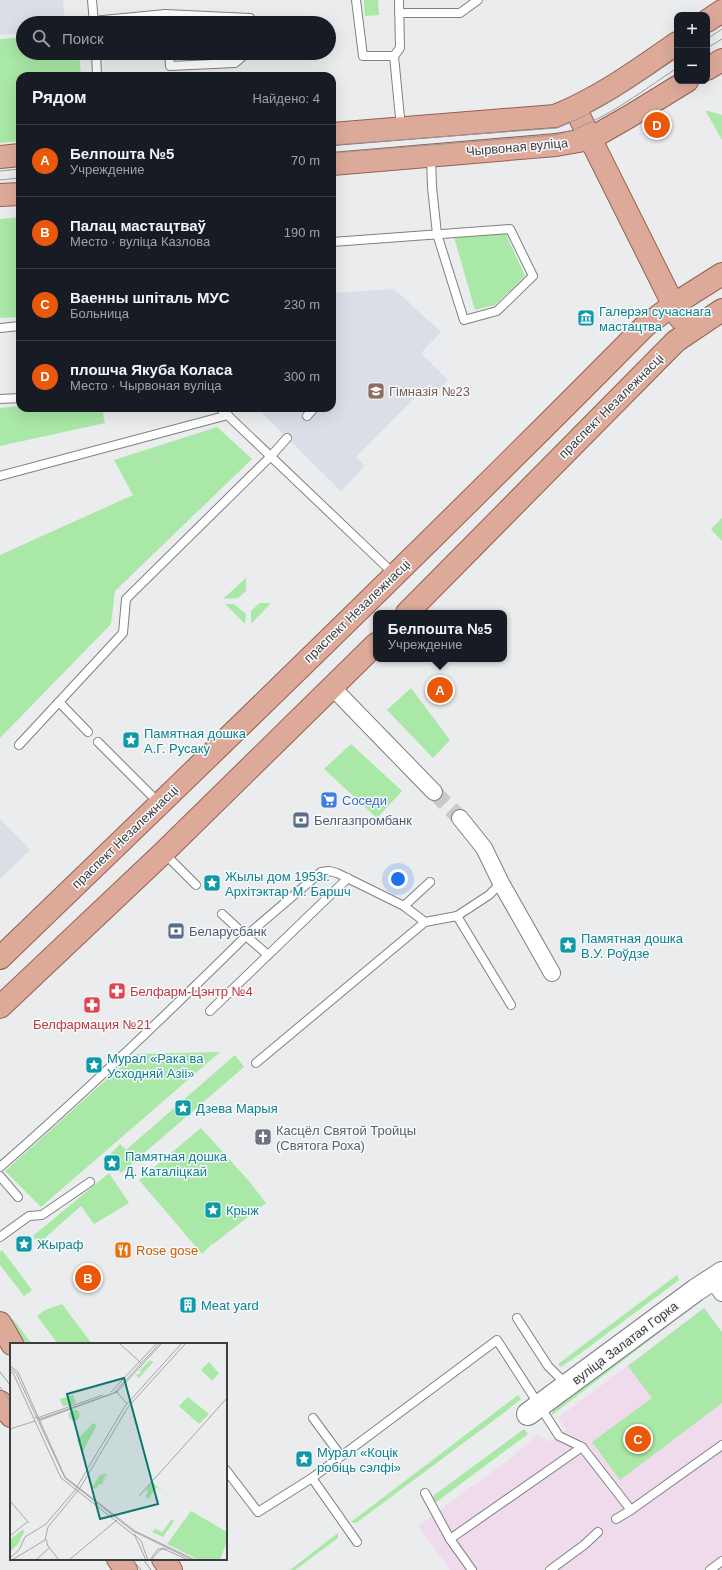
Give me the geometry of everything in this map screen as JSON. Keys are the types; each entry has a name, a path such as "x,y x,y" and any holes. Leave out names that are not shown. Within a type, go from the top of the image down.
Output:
{"main road":[{"path":"710,19 722,11"},
{"name":"Чырвоная вуліца","path":"336,134 555,116 575,108 619,84 674,45"},
{"path":"710,67 722,60"},
{"name":"Чырвоная вуліца","path":"336,164 556,145 590,139 682,84"},
{"path":"575,108 687,334"},
{"path":"0,157 16,155"},
{"path":"0,195 16,194"},
{"name":"праспект Незалежнасці","path":"0,958 395,575 645,326 673,305 722,274"},
{"name":"праспект Незалежнасці","path":"410,610 676,341 718,315"},
{"path":"0,1007 164,852 333,688 373,647"},
{"path":"0,1323 11,1343"},
{"path":"0,1402 10,1415"},
{"path":"119,1560 126,1570"},
{"path":"164,1560 171,1570"}],"street":[{"path":"333,688 434,792"},
{"path":"460,818 484,848 501,883 552,973"},
{"name":"вуліца Залатая Горка","path":"534,1410 568,1385 719,1282"}],"lane":[{"path":"92,0 93,16"},
{"path":"356,0 362,56 394,56"},
{"path":"399,0 400,48 394,56 401,129"},
{"path":"399,13 460,13 478,0"},
{"path":"147,16 165,14 208,16"},
{"path":"96,60 97,72"},
{"path":"170,60 170,66 235,63 239,60"},
{"path":"336,242 437,234 510,228 533,276 497,311 464,320 437,234 432,187 431,155"},
{"path":"0,328 16,326"},
{"path":"0,399 16,398"},
{"path":"225,412 395,575"},
{"path":"307,416 310,412"},
{"path":"0,476 228,415"},
{"path":"19,745 123,633 126,600 271,456 287,438"},
{"path":"59,702 88,732"},
{"path":"98,742 160,804"},
{"path":"164,852 196,885"},
{"path":"0,1167 60,1115 128,1052 246,936 321,872 329,871 348,878 404,906 425,922"},
{"path":"210,1011 348,878"},
{"path":"404,906 430,882"},
{"path":"256,1063 425,922 457,916 489,894 501,883"},
{"path":"222,914 268,955"},
{"path":"457,916 511,1005"},
{"path":"0,1176 18,1197"},
{"path":"0,1237 29,1216 42,1215 90,1182"},
{"path":"517,1318 548,1366 568,1385"},
{"path":"227,1471 258,1512 312,1478 497,1340 534,1410 559,1436 582,1447 631,1510"},
{"path":"313,1418 341,1456"},
{"path":"616,1519 631,1510 722,1445"},
{"path":"450,1539 582,1447"},
{"path":"312,1478 357,1542"},
{"path":"425,1493 450,1539 472,1570"},
{"path":"550,1570 584,1545 598,1532"},
{"path":"710,1570 722,1562"}],"shaded area":[{"path":"0,0 63,0 64,16 16,16 16,34 0,35"},
{"name":"Гімназія №23","path":"394,289 441,332 421,353 448,380 434,395 425,387 356,457 365,466 341,491 261,412 336,412 336,293"},
{"path":"0,819 30,850 0,879"},
{"path":"704,1308 722,1332 722,1570 450,1570 418,1526 507,1461 538,1434 549,1442 559,1436 566,1429 558,1418"}],"green space":[{"path":"364,0 378,0 379,15 365,16"},
{"path":"16,38 16,60 80,60 81,72 16,72 16,141 0,143 0,39"},
{"path":"705,110 722,115 722,140"},
{"path":"16,217 16,317 0,318 0,219"},
{"path":"505,232 525,276 495,305 475,310 454,237"},
{"path":"16,406 16,412 103,412 105,423 0,446 0,408"},
{"path":"217,427 252,459 115,591 111,624 0,738 0,555 133,495 114,460"},
{"path":"722,518 722,541 711,529"},
{"path":"246,578 246,591 238,598 223,599"},
{"path":"260,603 271,603 251,624 251,611"},
{"path":"225,604 234,604 246,614 245,624"},
{"path":"411,688 450,740 433,758 387,710"},
{"path":"351,744 402,791 377,818 324,769"},
{"path":"220,1052 41,1207 5,1171 135,1054"},
{"path":"235,1055 244,1067 121,1173 107,1157 120,1144 126,1150"},
{"path":"201,1128 248,1180 266,1203 212,1245 213,1243 202,1254 139,1180"},
{"path":"109,1173 129,1203 94,1224 81,1206 38,1244 33,1236"},
{"path":"2,1250 32,1290 24,1296 0,1265 0,1252"},
{"path":"677,1275 679,1280 574,1358 561,1367 558,1364"},
{"path":"696,1299 698,1303 552,1415 553,1404"},
{"path":"62,1304 91,1343 57,1343 37,1316 45,1310"},
{"path":"704,1308 722,1332 722,1403 620,1480 592,1442 652,1398 628,1366"},
{"path":"13,1319 31,1343 20,1343 10,1322"},
{"path":"518,1395 521,1399 505,1412 356,1523 351,1522"},
{"path":"524,1429 528,1434 435,1503 433,1496"},
{"path":"338,1533 338,1538 295,1570 290,1570"}],"tunnel":[{"path":"434,792 460,818"}],"tram line":[{"path":"710,37 722,29"},
{"path":"710,46 722,39"},
{"path":"336,145 557,128 589,114 674,60"},
{"path":"336,153 556,135 572,130 604,116 674,70"},
{"path":"0,171 16,169"},
{"path":"0,180 16,178"},
{"path":"0,1372 10,1385"},
{"path":"0,1387 10,1401"},
{"path":"133,1560 141,1570"},
{"path":"144,1560 151,1570"}],"place":[{"name":"плошча Якуба Коласа","path":"657,125"},
{"name":"Галерэя сучаснага мастацтва","path":"586,318"},
{"name":"Гімназія №23","path":"376,391"},
{"name":"Белпошта №5","path":"440,690"},
{"name":"Памятная дошка А.Г. Русаку","path":"131,740"},
{"name":"Соседи","path":"329,800"},
{"name":"Белгазпромбанк","path":"301,820"},
{"name":"Жылы дом 1953г. Архітэктар М. Баршч","path":"212,883"},
{"name":"Беларусбанк","path":"176,931"},
{"name":"Памятная дошка В.У. Роўдзе","path":"568,945"},
{"name":"Белфарм-Цэнтр №4","path":"117,991"},
{"name":"Белфармация №21","path":"92,1005"},
{"name":"Мурал «Рака ва Усходняй Азіі»","path":"94,1065"},
{"name":"Дзева Марыя","path":"183,1108"},
{"name":"Касцёл Святой Тройцы (Святога Роха)","path":"263,1137"},
{"name":"Памятная дошка Д. Каталіцкай","path":"112,1163"},
{"name":"Крыж","path":"213,1210"},
{"name":"Жыраф","path":"24,1244"},
{"name":"Rose gose","path":"123,1250"},
{"name":"Палац мастацтваў","path":"88,1278"},
{"name":"Meat yard","path":"188,1305"},
{"name":"Ваенны шпіталь МУС","path":"638,1439"},
{"name":"Мурал «Коцік робіць сэлфі»","path":"304,1459"}]}
